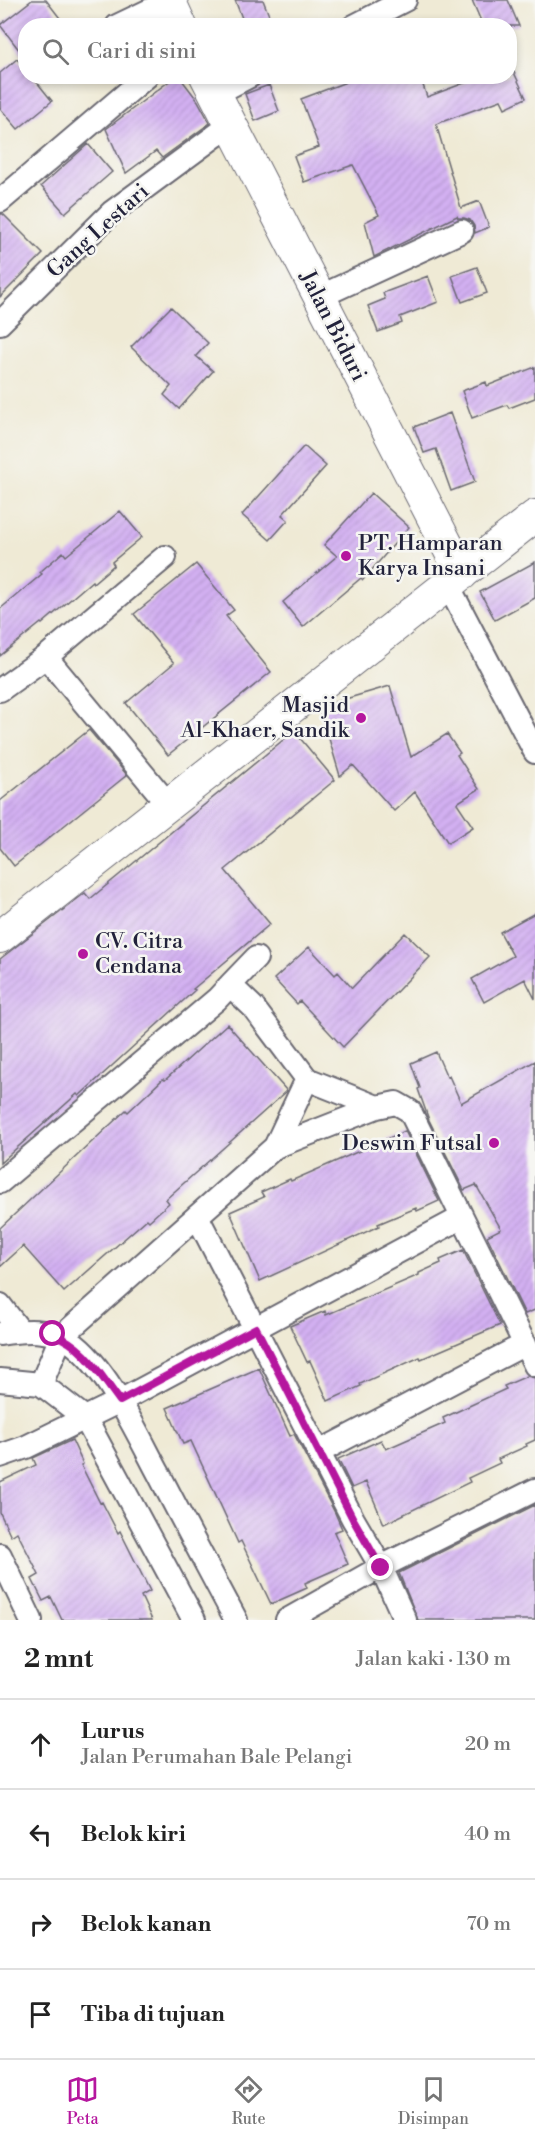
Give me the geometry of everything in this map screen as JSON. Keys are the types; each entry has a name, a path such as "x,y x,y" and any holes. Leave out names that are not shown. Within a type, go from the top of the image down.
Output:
{"main road":[{"name":"Jalan Biduri","path":"210,85 319,297 455,580"},
{"path":"0,937 535,516"}],"street":[{"path":"370,18 405,0"},
{"path":"143,18 173,9"},
{"path":"0,201 138,84"},
{"name":"Gang Lestari","path":"0,323 112,212 230,125"},
{"path":"319,297 462,231"},
{"path":"0,690 46,657 165,557"},
{"path":"455,580 535,752"},
{"path":"46,657 168,804"},
{"path":"0,1182 217,999 256,958"},
{"path":"230,985 253,1007 307,1079 377,1107"},
{"path":"275,1147 307,1079"},
{"path":"41,1384 61,1337 275,1147 377,1107 396,1103 410,1111 535,1365"},
{"path":"197,1216 381,1568 405,1620"},
{"path":"0,1456 26,1447 120,1401 462,1218"},
{"path":"0,1305 10,1332 44,1332 61,1337 80,1350 92,1362 120,1401 236,1620"},
{"path":"319,1452 525,1344"},
{"path":"0,1380 41,1384 85,1418 194,1620"},
{"path":"287,1620 381,1568 535,1490"},
{"path":"0,1556 31,1620"}],"building":[{"path":"32,0 46,0 60,18 18,18 18,49 0,25"},
{"path":"235,0 263,0 270,18 242,18"},
{"path":"472,0 508,0 516,18 480,18"},
{"path":"17,59 18,84 38,84 52,101 18,129 0,108 0,73"},
{"path":"517,79 526,98 505,108 501,100 436,124 461,208 479,201 489,227 475,233 470,220 457,216 374,257 365,222 379,215 353,165 304,182 294,156 319,147 301,99 341,84 423,84 427,97 462,84 517,84"},
{"path":"165,84 185,84 210,123 162,158 156,151 126,173 106,129"},
{"path":"269,85 279,111 255,121 245,94"},
{"path":"88,144 112,172 65,213 41,186"},
{"path":"0,214 3,214 43,254 0,297"},
{"path":"477,267 487,293 462,302 452,276"},
{"path":"428,276 438,302 400,317 402,323 378,332 368,306 385,299 383,293"},
{"path":"171,307 208,343 196,356 213,371 179,409 164,395 171,386 131,347"},
{"path":"535,367 535,398 509,408 507,405 472,418 462,391 486,382 487,386"},
{"path":"450,413 475,482 451,491 436,449 424,453 414,427"},
{"path":"304,446 326,466 282,515 288,520 270,540 242,515"},
{"path":"371,493 409,527 363,580 361,578 303,627 283,602 337,556 324,545"},
{"path":"120,511 142,537 112,562 114,565 93,583 92,581 0,656 0,609 42,574 40,572 63,552 66,556"},
{"path":"535,562 535,598 495,620 480,592"},
{"path":"196,564 234,610 226,616 271,672 168,755 126,703 174,663 134,614"},
{"path":"390,686 411,757 447,734 460,753 457,755 479,789 457,803 473,827 448,843 415,792 394,811 353,765 340,776 320,708"},
{"path":"89,730 127,775 14,866 0,848 0,801"},
{"path":"294,731 335,780 225,870 270,924 193,989 195,990 79,1096 77,1094 0,1163 0,959 85,893 90,899"},
{"path":"535,913 535,999 525,979 484,1002 472,979 513,956 500,932"},
{"path":"405,933 430,957 343,1047 300,1001 297,1004 274,979 309,947 335,975 338,972 352,988"},
{"path":"227,1024 287,1091 166,1199 169,1203 149,1221 147,1219 64,1292 23,1246 0,1267 0,1228 126,1110 128,1112"},
{"path":"436,1052 461,1103 535,1061 535,1310 525,1314 487,1236 501,1229 476,1185 464,1190 429,1120 418,1089 420,1088 411,1063"},
{"path":"405,1131 439,1201 378,1224 379,1226 260,1281 230,1212 264,1197 261,1192"},
{"path":"463,1250 500,1325 421,1359 420,1357 328,1401 310,1361 307,1362 290,1326 325,1311 326,1315 419,1275 441,1263 440,1260"},
{"path":"259,1368 290,1436 294,1434 335,1513 342,1529 334,1532 348,1564 305,1583 307,1588 271,1604 241,1541 238,1543 191,1441 183,1444 167,1408"},
{"path":"527,1376 535,1378 535,1440 526,1444 527,1446 498,1459 500,1463 468,1478 470,1482 384,1524 366,1482 352,1488 338,1459 381,1440 386,1449 445,1423 443,1418 506,1389 504,1386"},
{"path":"72,1440 83,1464 81,1465 100,1503 102,1502 118,1533 120,1531 150,1591 141,1596 152,1620 62,1620 51,1597 43,1601 32,1579 39,1575 17,1532 11,1536 0,1513 0,1482 36,1465 33,1458"},
{"path":"535,1505 535,1620 418,1620 399,1573"}],"place":[{"name":"PT. Hamparan Karya Insani","path":"346,556"},
{"name":"Masjid Al-Khaer, Sandik","path":"361,718"},
{"name":"CV. Citra Cendana","path":"83,954"},
{"name":"Deswin Futsal","path":"494,1143"}],"route":[{"path":"53,1334 80,1350 92,1362 120,1401 256,1328 353,1519 381,1568"}]}
